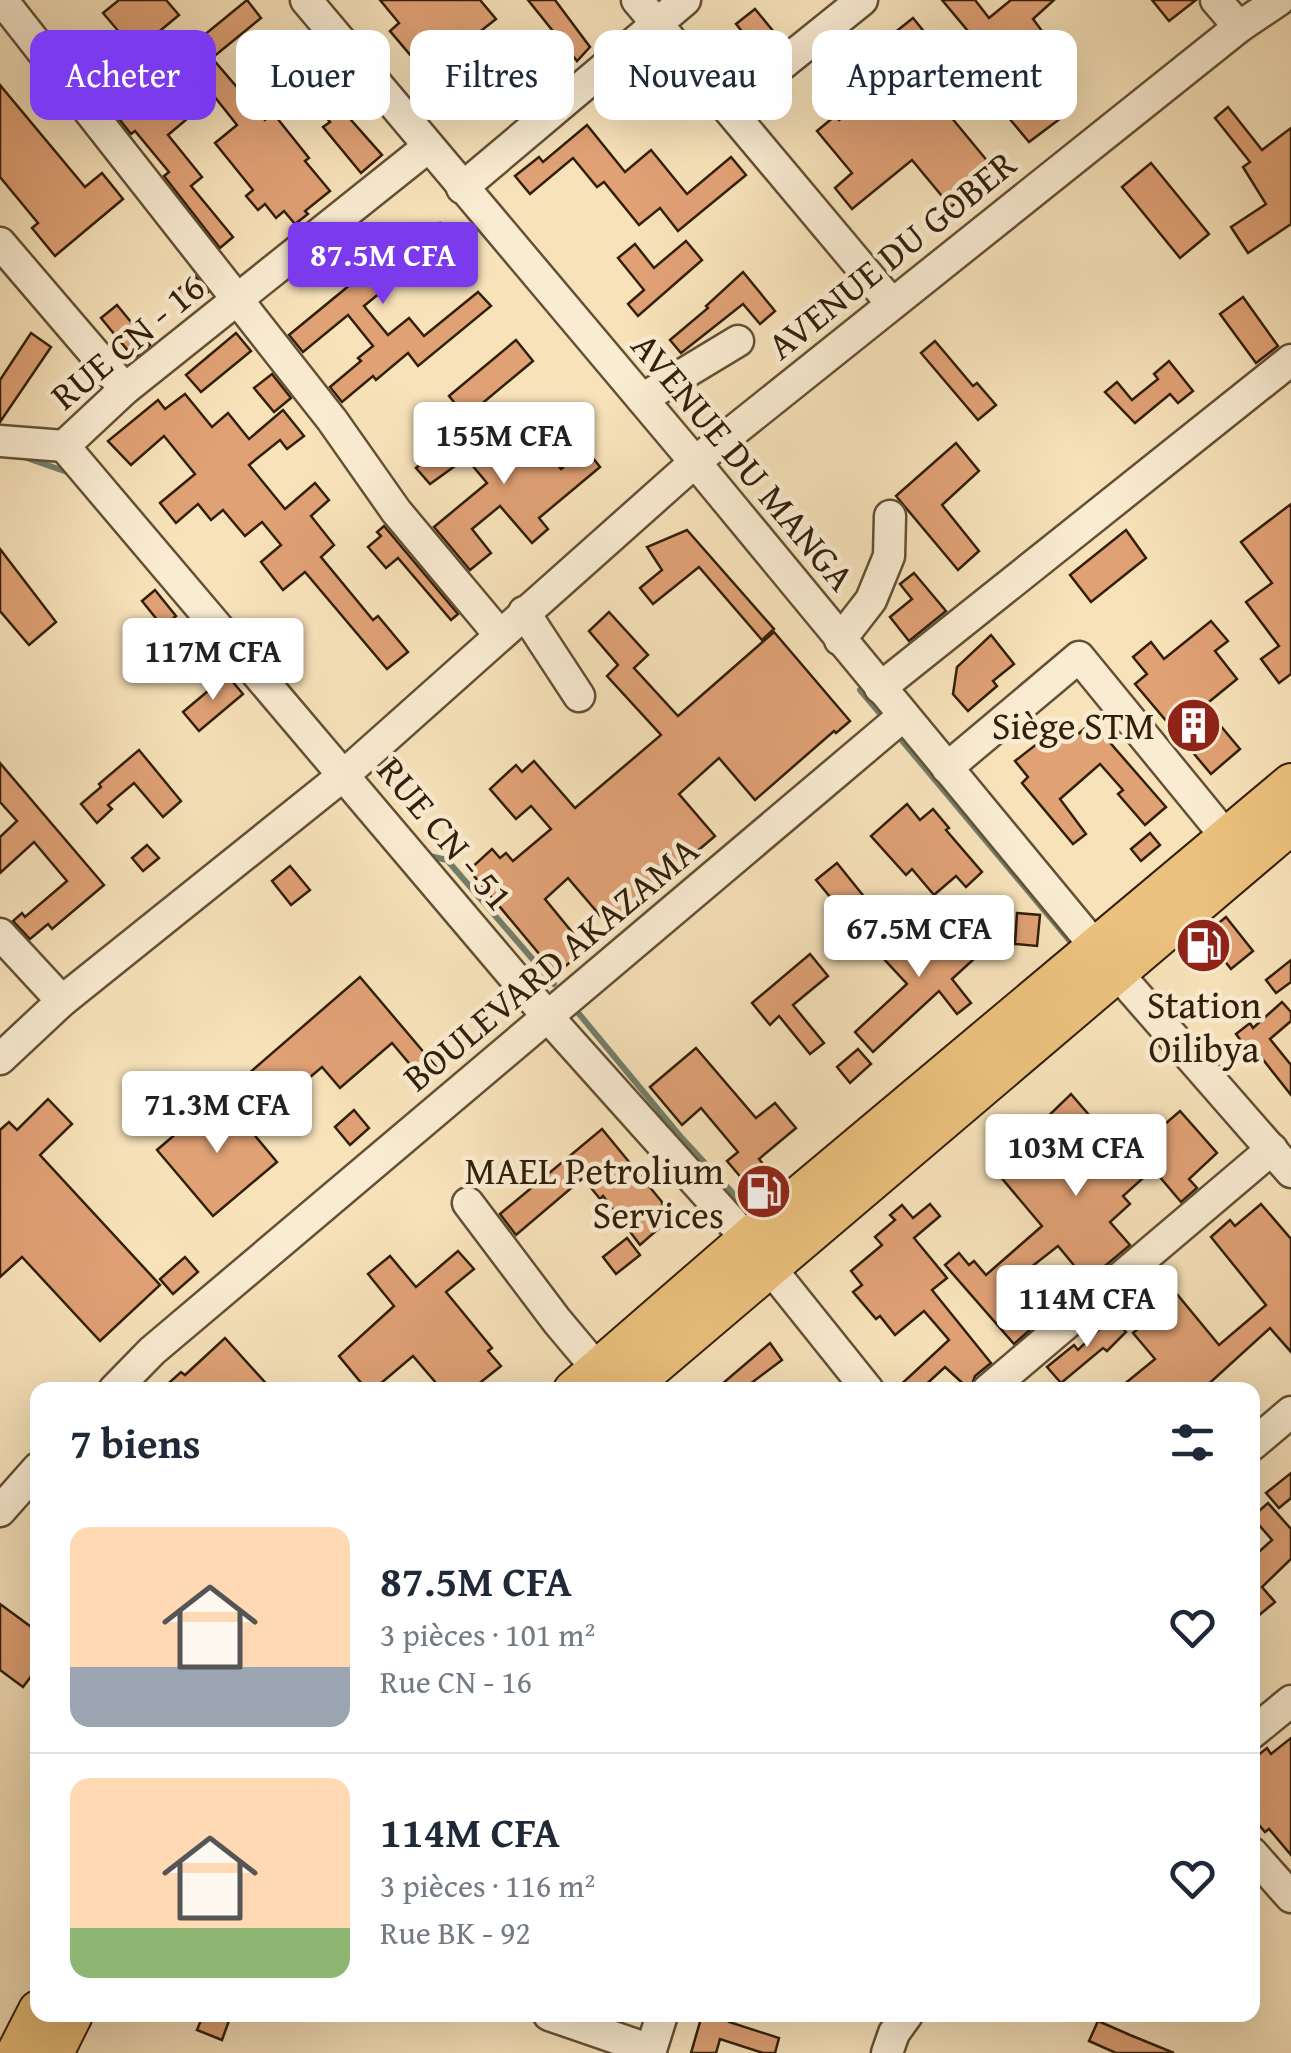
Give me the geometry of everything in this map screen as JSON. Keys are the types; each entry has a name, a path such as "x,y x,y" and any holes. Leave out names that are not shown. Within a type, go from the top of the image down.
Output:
{"main road":[{"path":"1108,961 1228,839 1291,784"},
{"path":"607,1382 1108,961 1291,825"},
{"path":"16,2053 32,2022"},
{"path":"54,2053 69,2022"}],"street":[{"path":"2,0 332,420 396,511 499,634"},
{"name":"AVENUE DU MANGA","path":"306,0 696,462 1108,961 1281,1160"},
{"path":"637,0 663,30"},
{"path":"462,188 685,0"},
{"path":"792,56 862,0"},
{"path":"1216,0 1239,27"},
{"name":"AVENUE DU GOBER","path":"0,1058 62,1001 345,774 696,462 1239,27 1278,0"},
{"path":"738,120 892,304"},
{"name":"RUE CN - 16","path":"64,446 125,389 428,147"},
{"path":"0,243 125,389"},
{"path":"642,399 738,341"},
{"path":"880,688 1291,360"},
{"path":"0,441 64,446"},
{"name":"RUE CN - 51","path":"64,446 548,1017 758,1253 862,1382"},
{"path":"840,640 871,600 889,556 890,516"},
{"path":"524,612 579,696"},
{"path":"947,768 1078,657 1228,839"},
{"name":"BOULEVARD AKAZAMA","path":"122,1382 152,1351 903,716"},
{"path":"0,934 62,1001"},
{"path":"998,1382 1281,1160"},
{"path":"468,1203 601,1382"},
{"path":"1260,1439 1291,1412"},
{"path":"0,1511 30,1477"},
{"path":"1260,1726 1291,1701"},
{"path":"1260,1862 1291,1897"},
{"path":"568,2022 651,2052 660,2022"},
{"path":"887,2053 902,2022"}],"building":[{"path":"119,0 166,0 179,15 161,30 117,30 103,13"},
{"path":"247,0 261,18 246,30 236,30 236,38 216,55 216,30 210,30"},
{"path":"380,0 480,0 496,19 482,30 410,30 410,55 390,31 399,23"},
{"path":"528,0 555,0 590,47 577,61 574,30 552,30"},
{"path":"942,0 975,0 989,18 1011,0 1054,0 1033,19 1041,30 967,30"},
{"path":"1152,0 1196,0 1169,21"},
{"path":"755,9 772,30 741,30 736,24"},
{"path":"913,18 923,30 898,30"},
{"path":"216,63 236,86 236,120 279,120 330,191 295,224 284,211 276,218 265,204 258,210 246,196 253,190 215,143 237,125 216,99"},
{"path":"0,85 85,187 102,173 123,199 55,256 32,228 38,223 0,177"},
{"path":"1228,107 1262,150 1291,128 1291,224 1248,253 1231,227 1266,204 1243,167 1250,162 1215,118"},
{"path":"120,120 186,120 168,135 202,177 191,186 233,237 220,248 164,176 169,172 135,131 131,134"},
{"path":"351,120 382,155 361,173 323,127 330,122"},
{"path":"830,120 953,120 994,169 951,207 912,160 852,209 835,188 852,173 817,131"},
{"path":"1011,120 1058,120 1029,142"},
{"path":"587,125 625,172 651,150 687,194 731,157 746,175 678,231 660,208 639,225 604,182 597,187 573,158 530,194 515,176 539,157 543,162"},
{"path":"1151,163 1209,234 1180,258 1122,187"},
{"path":"440,223 454,240 434,257 430,252 364,306 388,335 409,318 424,336 478,292 491,306 418,366 408,353 342,402 330,387 373,346 348,315 303,352 289,335 351,284 328,257 367,226 391,256 410,240 414,245"},
{"path":"686,241 702,260 638,316 628,304 644,290 618,258 635,244 654,268"},
{"path":"743,272 775,311 760,324 743,304 681,353 670,340"},
{"path":"195,276 208,292 185,312 171,295"},
{"path":"1243,297 1278,346 1256,363 1220,314"},
{"path":"117,305 150,345 134,358 101,318"},
{"path":"31,333 51,347 0,422 0,380"},
{"path":"236,333 251,351 201,392 186,375"},
{"path":"516,340 533,361 466,417 449,396"},
{"path":"935,341 973,386 977,383 996,405 978,420 921,353"},
{"path":"1169,361 1193,391 1178,403 1170,394 1135,423 1105,392 1117,382 1132,400 1158,379 1154,374"},
{"path":"272,374 291,398 274,412 254,388"},
{"path":"185,394 212,427 228,413 249,439 283,410 304,436 287,449 280,440 249,465 285,509 315,483 329,500 311,516 334,545 321,557 373,620 378,616 408,652 387,669 305,572 283,590 261,562 281,545 262,522 245,536 223,510 211,520 198,504 176,523 160,503 195,474 164,436 131,465 108,441 158,400 165,409"},
{"path":"466,426 490,455 525,426 561,469 586,449 600,467 539,518 548,529 532,543 500,506 472,529 491,553 470,570 434,527 487,483 466,458 430,484 416,468"},
{"path":"956,443 979,471 942,505 979,551 958,570 896,496"},
{"path":"1291,504 1291,674 1279,683 1261,659 1279,646 1246,602 1272,583 1241,542"},
{"path":"384,526 458,614 451,620 398,558 386,568 368,547 381,536 377,532"},
{"path":"687,530 774,629 762,640 699,567 653,604 640,588 662,570 647,547"},
{"path":"1126,530 1146,558 1091,602 1070,575"},
{"path":"0,549 56,622 29,645 0,611"},
{"path":"914,573 946,611 909,641 890,617 912,599 900,584"},
{"path":"155,590 176,616 163,627 142,601"},
{"path":"609,612 648,655 634,668 678,716 774,632 850,721 755,800 719,758 679,794 715,836 609,926 568,878 545,899 586,949 556,974 469,870 492,849 500,858 506,853 513,861 551,829 531,806 516,819 490,789 516,765 522,772 534,761 575,808 661,735 607,676 618,665 589,631"},
{"path":"1211,621 1228,641 1215,651 1237,679 1204,706 1240,749 1211,774 1135,684 1147,674 1133,657 1151,642 1164,659"},
{"path":"991,635 1014,664 993,681 997,686 968,711 953,694 957,667"},
{"path":"227,675 243,694 199,731 183,712"},
{"path":"1065,722 1076,736 1092,722 1166,807 1145,825 1118,794 1123,790 1100,764 1060,799 1086,834 1073,844 1022,783 1028,777 1015,761"},
{"path":"139,750 181,801 163,817 134,783 108,805 112,809 97,823 81,804"},
{"path":"0,763 104,885 52,929 48,924 30,939 13,921 22,913 25,917 67,881 34,842 0,873 0,837 17,821 0,802"},
{"path":"907,804 920,820 933,809 982,872 966,887 956,876 934,895 912,869 906,875 871,836"},
{"path":"1150,833 1160,845 1141,861 1131,849"},
{"path":"147,845 159,858 143,871 132,858"},
{"path":"837,863 870,904 850,921 816,880"},
{"path":"290,866 310,890 291,905 272,881"},
{"path":"1017,913 1040,915 1037,946 1015,944"},
{"path":"927,916 974,959 952,979 971,1003 957,1014 939,991 873,1052 855,1032 907,984 883,958"},
{"path":"1226,917 1253,951 1231,969 1204,935"},
{"path":"810,954 828,976 793,1005 824,1043 810,1054 779,1016 770,1025 752,1003"},
{"path":"1291,960 1291,982 1276,993 1266,980"},
{"path":"360,977 438,1069 424,1081 392,1043 340,1088 322,1067 276,1106 248,1074"},
{"path":"1282,1002 1291,1012 1291,1021 1270,1039 1291,1065 1291,1095 1261,1057 1256,1061 1236,1034 1250,1023 1253,1028"},
{"path":"696,1048 756,1118 775,1103 796,1128 759,1159 774,1178 755,1194 727,1161 738,1152 701,1108 682,1125 650,1087"},
{"path":"858,1049 871,1064 850,1083 837,1067"},
{"path":"1071,1094 1126,1158 1180,1111 1217,1153 1189,1179 1197,1188 1181,1202 1153,1169 1123,1196 1130,1204 1110,1222 1130,1245 1087,1281 1058,1246 1007,1286 1032,1317 1034,1314 1040,1321 1014,1344 945,1265 959,1253 969,1265 974,1261 986,1275 1042,1226 988,1162 1032,1124 1036,1128"},
{"path":"221,1095 277,1162 213,1216 157,1150"},
{"path":"48,1099 72,1124 40,1155 160,1285 100,1341 22,1257 0,1277 0,1130 9,1122 17,1130"},
{"path":"354,1110 369,1128 350,1145 335,1127"},
{"path":"602,1129 662,1202 665,1223 640,1245 603,1196 600,1199 583,1178 516,1235 500,1214"},
{"path":"930,1204 940,1216 914,1238 947,1278 932,1290 991,1363 973,1382 961,1382 945,1367 929,1382 904,1382 949,1340 924,1311 895,1335 853,1292 862,1285 851,1271 882,1245 875,1237 895,1220 890,1215 902,1205 913,1218"},
{"path":"1261,1204 1291,1239 1291,1352 1270,1328 1211,1382 1127,1382 1155,1359 1133,1333 1160,1311 1144,1292 1162,1276 1219,1345 1266,1305 1211,1237 1230,1220 1235,1226"},
{"path":"627,1238 640,1255 616,1274 603,1257"},
{"path":"458,1251 474,1269 446,1292 492,1348 488,1351 501,1366 481,1382 435,1382 413,1356 382,1382 360,1382 339,1356 394,1306 368,1274 390,1256 416,1287"},
{"path":"185,1257 198,1272 173,1294 160,1279"},
{"path":"1112,1317 1126,1332 1107,1351 1103,1348 1060,1382 1047,1367 1074,1345 1078,1350"},
{"path":"225,1338 265,1382 170,1382 181,1372 185,1375"},
{"path":"770,1343 782,1360 753,1382 724,1382"},
{"path":"1291,1473 1291,1498 1279,1508 1266,1493"},
{"path":"1268,1503 1291,1529 1291,1559 1262,1587 1275,1602 1260,1614 1260,1551 1272,1540 1260,1526 1260,1510"},
{"path":"0,1604 30,1626 30,1678 23,1687 0,1670"},
{"path":"1291,1738 1291,1855 1269,1829 1265,1832 1260,1826 1260,1754 1267,1748 1271,1754"},
{"path":"200,2022 228,2022 222,2040 197,2030"},
{"path":"700,2022 729,2022 779,2038 775,2053 720,2039 716,2053 691,2053"},
{"path":"1100,2022 1174,2053 1116,2053 1089,2041"}],"waterway":[{"path":"21,456 70,473"},
{"path":"860,690 882,716"},
{"path":"899,737 1075,947"},
{"path":"425,855 447,860 554,984"},
{"path":"575,1009 680,1136 754,1216"}],"place":[{"name":"Siège STM","path":"1194,725"},
{"name":"Station Oilibya","path":"1204,946"},
{"name":"MAEL Petrolium Services","path":"763,1192"}]}
